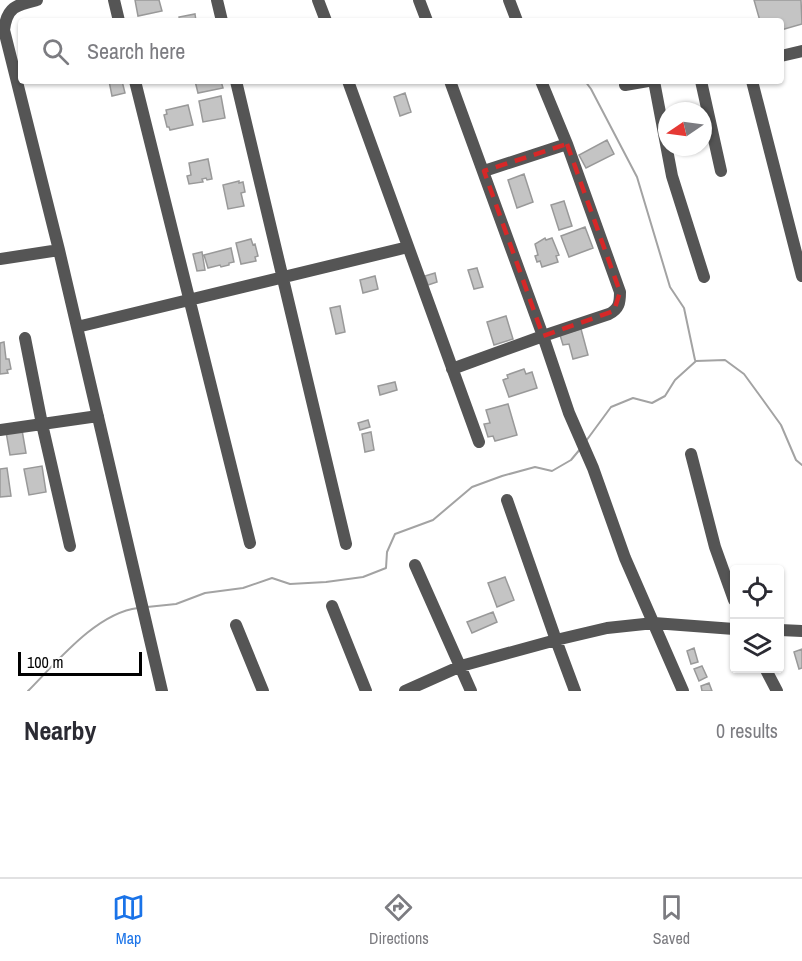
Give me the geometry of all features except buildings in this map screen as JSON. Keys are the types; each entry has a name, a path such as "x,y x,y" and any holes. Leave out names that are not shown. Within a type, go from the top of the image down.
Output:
{"street":[{"path":"37,0 6,11 4,30 59,250 162,691"},
{"path":"114,0 119,18"},
{"path":"217,0 221,18"},
{"path":"318,0 325,18"},
{"path":"419,0 426,18"},
{"path":"508,0 516,18"},
{"path":"784,55 802,51"},
{"path":"136,84 250,543"},
{"path":"237,84 346,544"},
{"path":"349,84 479,442"},
{"path":"451,84 569,413 593,468 625,558 683,691"},
{"path":"452,369 609,314 619,306 620,292 543,84"},
{"path":"625,85 631,84"},
{"path":"655,84 672,176 704,277"},
{"path":"702,84 721,171"},
{"path":"753,84 802,276"},
{"path":"484,171 567,144"},
{"path":"77,327 408,247"},
{"path":"0,259 59,250"},
{"path":"25,338 70,546"},
{"path":"0,430 98,416"},
{"path":"691,454 715,547 730,587"},
{"path":"507,500 575,691"},
{"path":"415,565 471,691"},
{"path":"332,606 366,691"},
{"path":"405,691 461,666 608,628 654,623 730,628"},
{"path":"236,625 263,691"},
{"path":"784,630 802,631"},
{"path":"767,673 777,691"}],"highlighted area":[{"path":"567,144 620,292 614,311 543,336 484,171"}],"waterway":[{"path":"587,84 637,177 670,287 684,308 695,360"},
{"path":"586,441 611,407 633,398 652,403 665,396 675,380 696,361 725,360 744,374 781,425 796,460 802,465"},
{"path":"147,607 176,604 205,593 243,588 272,578 290,584 363,577 386,568 387,552 395,534 433,520 472,487 535,467 552,471 571,460 581,448"},
{"path":"28,691 64,653 92,629 122,612 138,608"}]}
